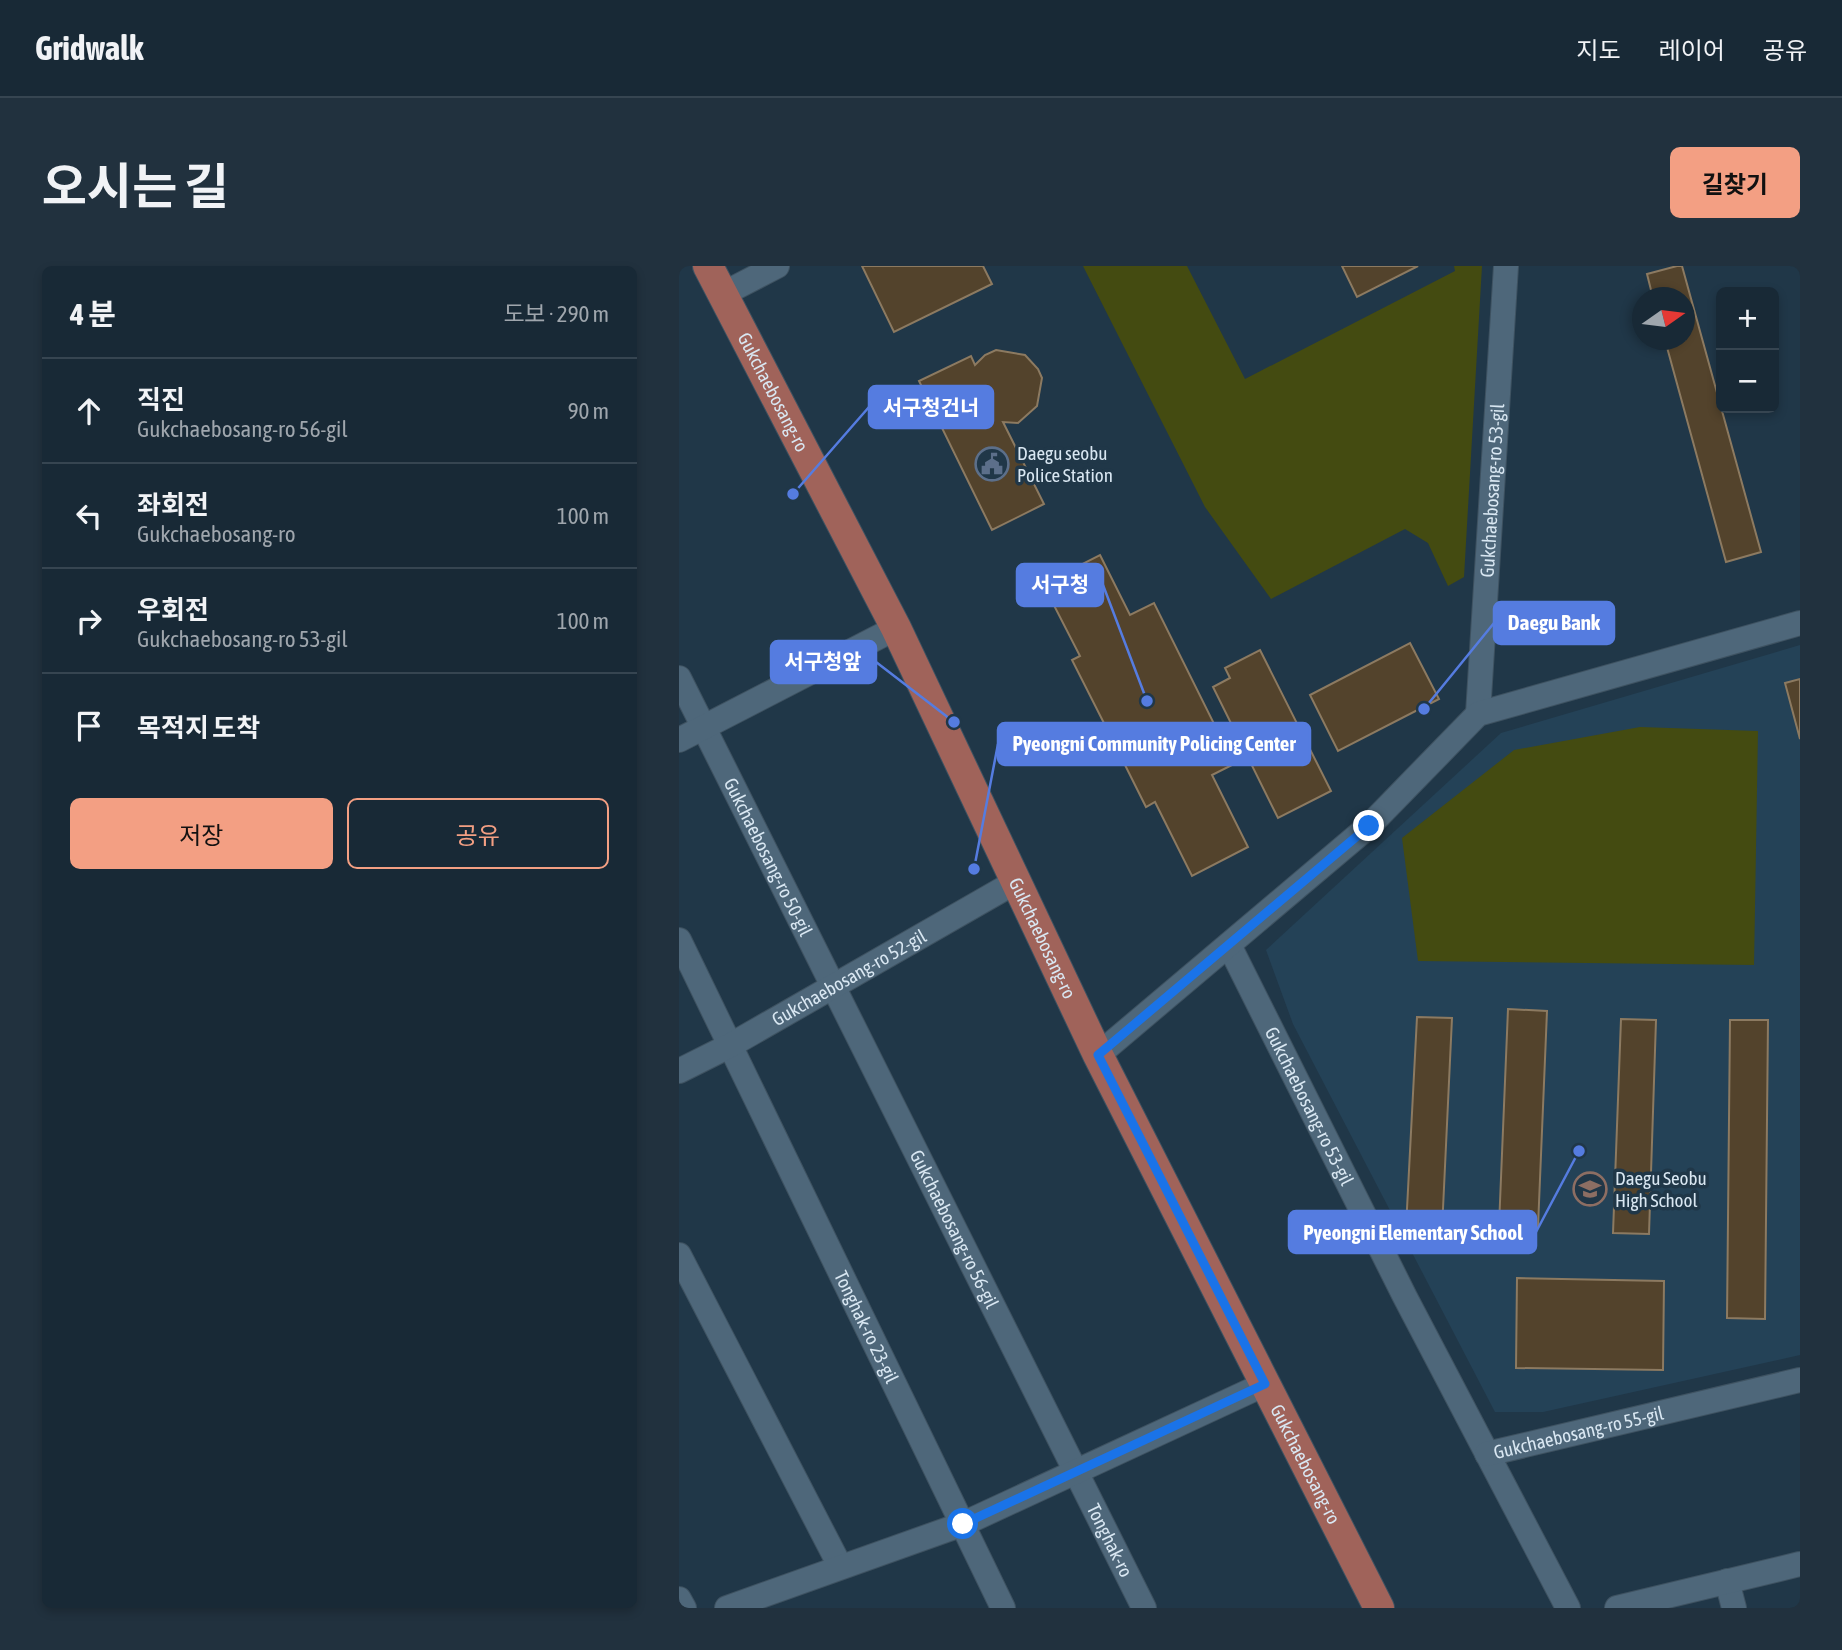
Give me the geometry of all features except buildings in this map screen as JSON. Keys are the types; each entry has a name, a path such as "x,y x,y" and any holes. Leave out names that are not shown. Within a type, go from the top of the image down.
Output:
{"main road":[{"name":"Gukchaebosang-ro","path":"708,266 895,628 1098,1055 1379,1608"}],"street":[{"path":"723,294 777,266"},
{"name":"Gukchaebosang-ro 53-gil","path":"1478,714 1506,266"},
{"path":"1098,1055 1369,826 1478,714 1800,623"},
{"path":"679,740 895,628"},
{"name":"Gukchaebosang-ro 50-gil","path":"679,678 833,986"},
{"name":"Gukchaebosang-ro 52-gil","path":"679,1072 1017,881"},
{"name":"Tonghak-ro 23-gil","path":"679,940 1003,1608"},
{"name":"Gukchaebosang-ro 53-gil","path":"1229,945 1487,1454"},
{"name":"Gukchaebosang-ro 56-gil","path":"833,986 1076,1471"},
{"path":"679,1255 840,1566"},
{"name":"Gukchaebosang-ro 55-gil","path":"1568,1608 1487,1454 1800,1380"},
{"path":"727,1608 963,1524 1265,1384"},
{"name":"Tonghak-ro","path":"1076,1471 1144,1608"},
{"path":"1617,1608 1800,1564"},
{"path":"1727,1581 1734,1608"},
{"path":"679,1599 684,1608"}],"shaded area":[{"name":"Daegu Seobu High School","path":"1800,645 1800,1355 1543,1412 1495,1412 1293,1024 1266,950 1501,733"}],"green space":[{"path":"1083,266 1187,266 1245,379 1455,271 1454,266 1482,266 1464,577 1448,586 1428,543 1405,529 1271,599 1205,507"},
{"path":"1640,727 1758,731 1754,965 1418,961 1402,838 1514,750"}],"place":[{"name":"Daegu seobu Police Station","path":"992,464"},
{"name":"서구청건너","path":"793,494"},
{"name":"서구청","path":"1147,701"},
{"name":"Daegu Bank","path":"1424,709"},
{"name":"서구청앞","path":"954,722"},
{"name":"Pyeongni Community Policing Center","path":"974,869"},
{"name":"Pyeongni Elementary School","path":"1579,1151"},
{"name":"Daegu Seobu High School","path":"1590,1189"}],"route":[{"path":"963,1524 1265,1384 1098,1055 1369,826"}]}
